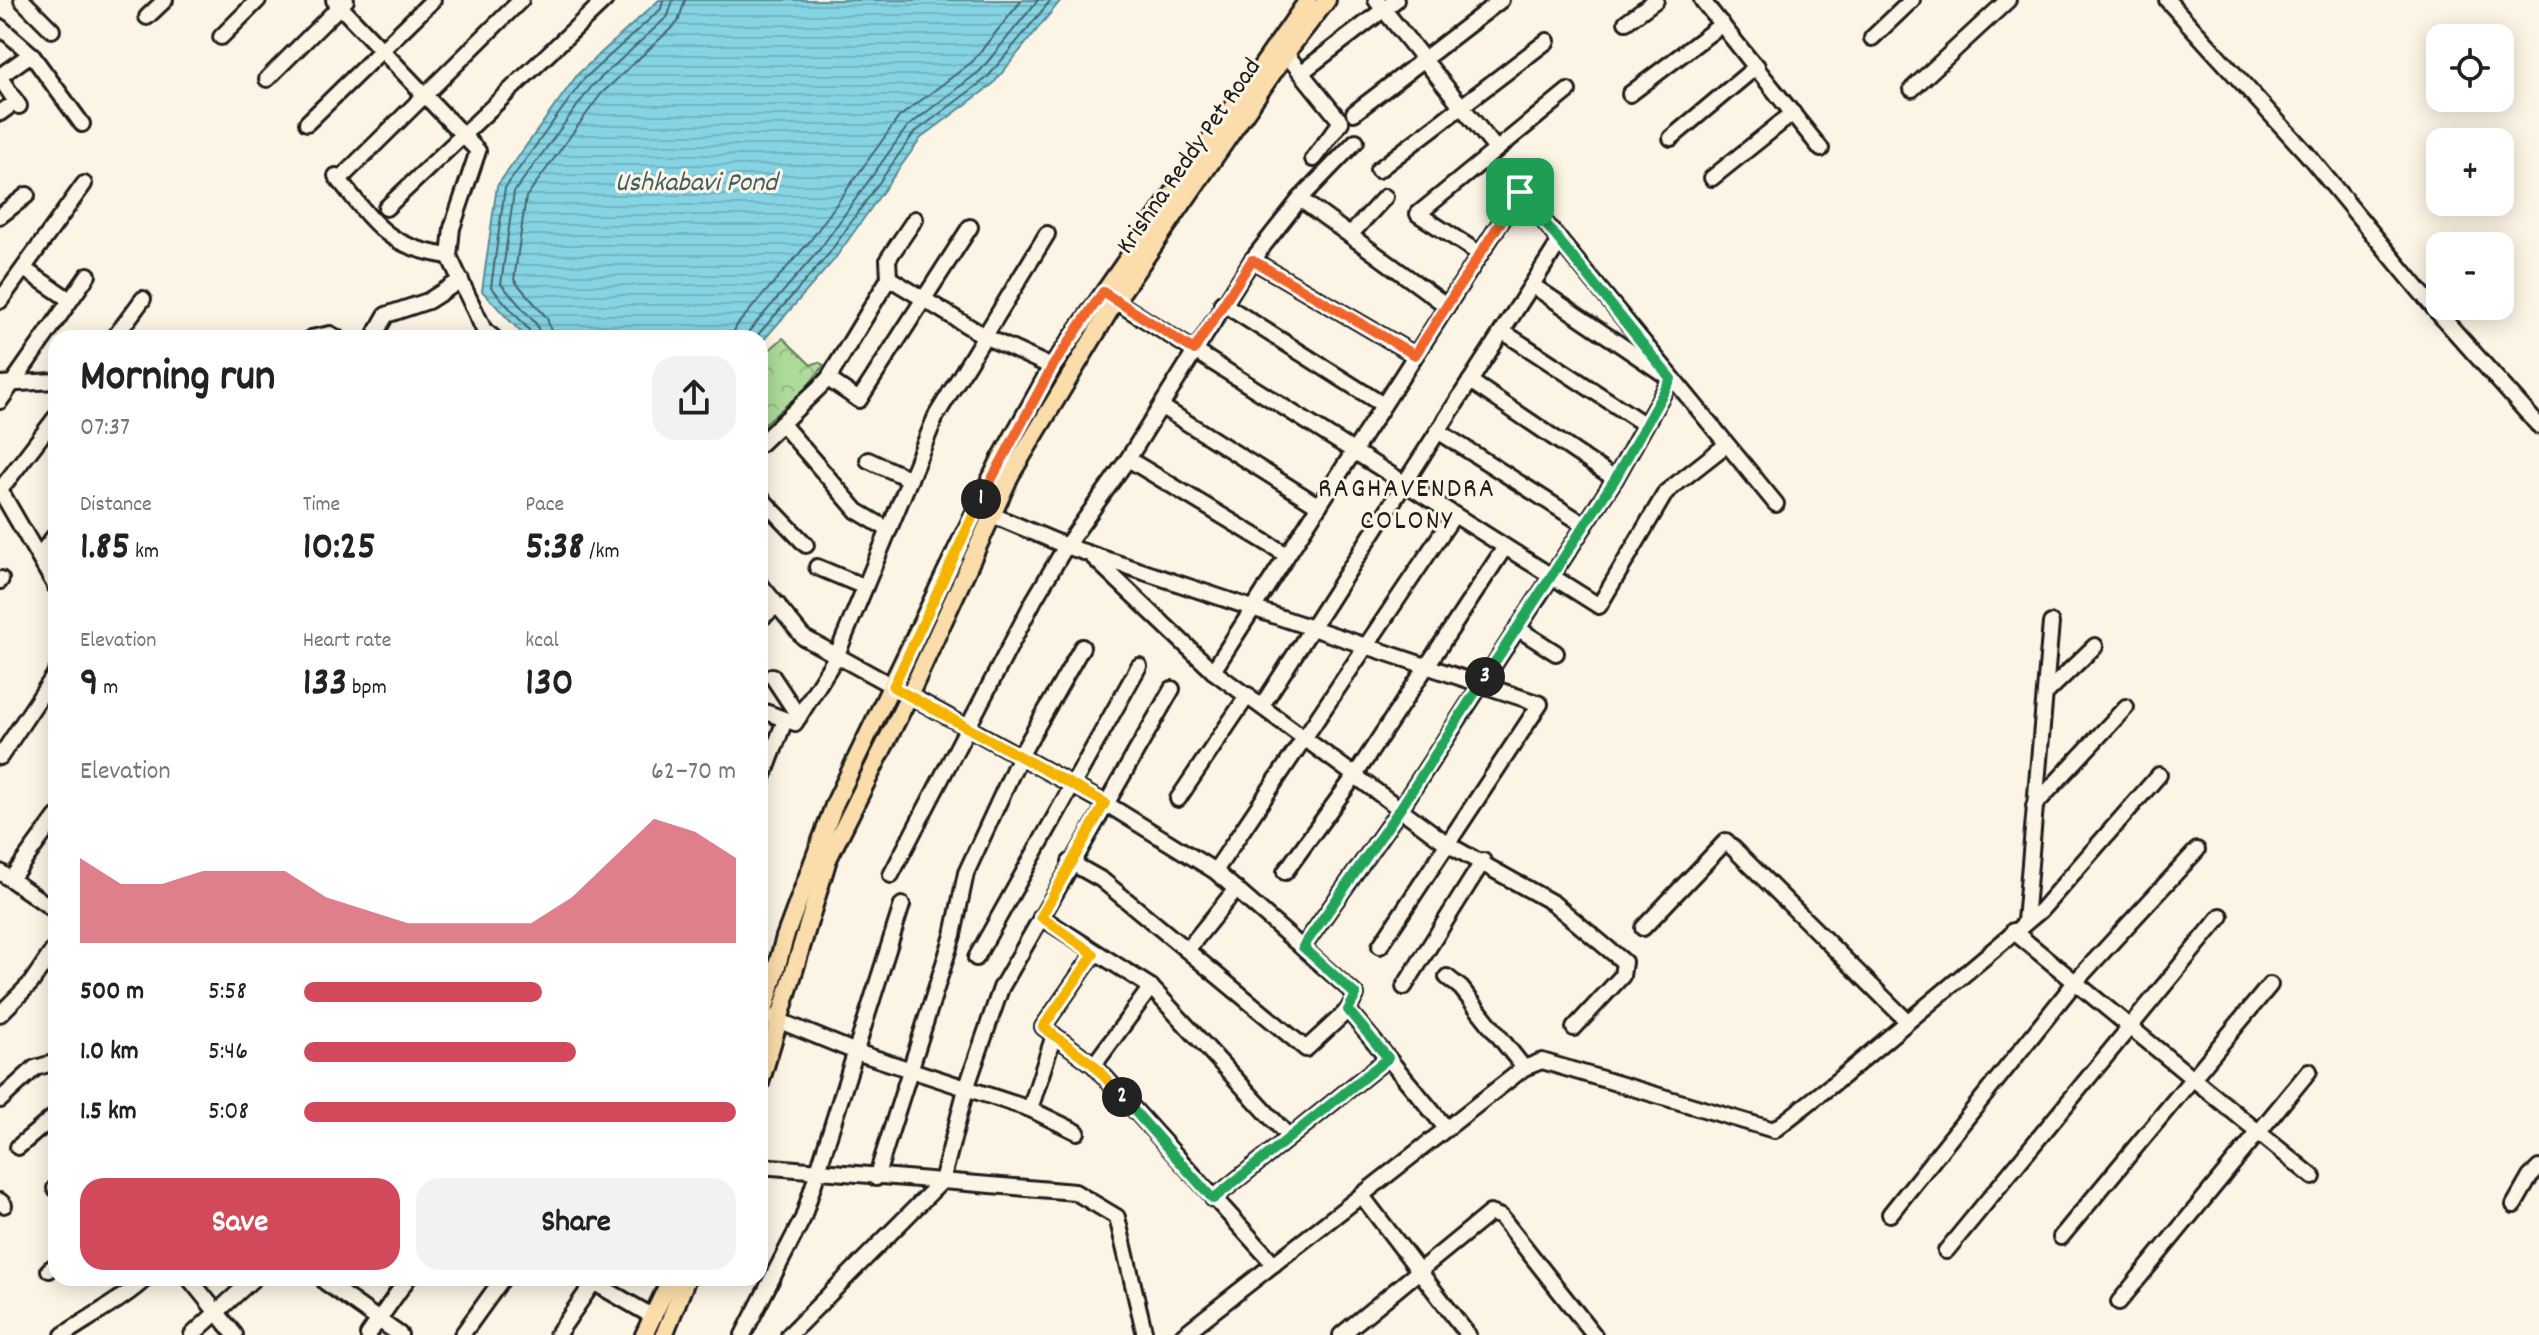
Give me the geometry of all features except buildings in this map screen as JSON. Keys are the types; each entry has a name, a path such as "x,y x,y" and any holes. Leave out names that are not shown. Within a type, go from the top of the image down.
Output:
{"main road":[{"name":"Krishna Reddy Pet Road","path":"768,1014 828,859 909,696 990,514 1109,296 1308,0"},
{"name":"Krishna Reddy Pet Road","path":"768,1010 785,937 822,835 1000,460 1052,367 1109,296 1327,0"},
{"path":"644,1335 667,1286"},
{"path":"664,1335 684,1286"}],"street":[{"path":"22,0 52,30"},
{"path":"147,17 165,0"},
{"path":"221,37 258,0"},
{"path":"307,123 433,0"},
{"path":"449,256 402,246 380,229 340,175 521,0"},
{"path":"386,208 605,0"},
{"path":"1306,69 1380,5 1396,0"},
{"path":"1354,113 1501,0"},
{"path":"1626,22 1656,0"},
{"path":"1702,0 1821,149"},
{"path":"1872,38 1912,0"},
{"path":"1912,89 2008,0"},
{"path":"2167,0 2307,154 2433,307 2539,426"},
{"path":"267,79 340,2 381,51 464,134 478,151 452,228 449,256 483,330"},
{"path":"1380,5 1496,149"},
{"path":"1630,94 1722,24"},
{"path":"0,27 31,54 82,124"},
{"path":"1378,170 1547,41"},
{"path":"8,109 0,77 31,54"},
{"path":"1286,54 1341,122 1313,159"},
{"path":"1671,138 1757,66"},
{"path":"1480,254 1418,214 1568,91"},
{"path":"1712,178 1793,113"},
{"path":"891,875 1034,600 1066,546 1162,407 1222,303 1252,260 1300,199 1356,141"},
{"path":"0,301 84,184"},
{"path":"1213,671 1520,192 1776,504"},
{"path":"0,216 27,195"},
{"path":"1350,235 1385,197"},
{"path":"1300,199 1447,306"},
{"path":"768,437 828,379 889,278 888,259 915,219"},
{"path":"828,379 859,400 970,227"},
{"path":"768,769 792,718 836,657 936,416 1047,234"},
{"path":"1263,704 1560,241"},
{"path":"1252,260 1415,355"},
{"path":"24,269 70,300"},
{"path":"0,401 6,384 88,275"},
{"path":"889,278 986,337 1052,367"},
{"path":"378,330 386,315 428,301 461,280"},
{"path":"1532,285 1671,379"},
{"path":"1109,296 1599,606 1666,492 1726,445"},
{"path":"120,330 143,299"},
{"path":"1222,303 1383,405"},
{"path":"1502,331 1644,424"},
{"path":"1303,947 1400,809 1615,479 1671,379"},
{"path":"6,384 48,381"},
{"path":"1470,381 1615,479"},
{"path":"1162,407 1319,506"},
{"path":"782,424 857,511 889,530"},
{"path":"48,427 0,490 48,572"},
{"path":"1438,431 1585,525"},
{"path":"1128,459 1287,555"},
{"path":"868,460 910,479"},
{"path":"768,505 806,545"},
{"path":"990,514 1089,554 1540,704 1380,946"},
{"path":"1215,871 1454,515"},
{"path":"39,556 48,544"},
{"path":"1285,872 1354,777 1505,547"},
{"path":"1089,554 1213,671 1263,704 1354,777 1449,845 1483,861 1553,903 1624,962 1622,976 1574,1028"},
{"path":"817,567 865,587"},
{"path":"768,593 803,637 1105,803 1215,871 1356,995 1348,1010 1306,1049 1102,880 1070,862"},
{"path":"768,613 778,605"},
{"path":"2025,921 2051,623"},
{"path":"1517,628 1556,653"},
{"path":"2045,694 2095,646"},
{"path":"876,1178 953,935 966,873 1019,758 1082,647"},
{"path":"976,958 1139,666"},
{"path":"772,676 792,718"},
{"path":"0,757 48,685"},
{"path":"789,1335 942,1181 966,1089 1001,988 1070,862 1172,689"},
{"path":"1178,799 1248,695"},
{"path":"2034,806 2126,707"},
{"path":"768,712 792,718"},
{"path":"1183,1335 1524,1068 1547,1061 1774,1130 2041,910 2159,775"},
{"path":"48,826 3,875 48,906"},
{"path":"1643,928 1726,841 1907,1021"},
{"path":"1890,1214 2076,981 2197,850"},
{"path":"1404,987 1483,861"},
{"path":"1187,950 1236,889"},
{"path":"743,1335 803,1218 902,905"},
{"path":"1946,1251 2221,916"},
{"path":"1041,917 1094,954 1151,987 1289,1137"},
{"path":"2013,931 2313,1177"},
{"path":"1094,954 1043,1027 1094,1065 1274,1264"},
{"path":"0,1014 31,983 48,958"},
{"path":"1447,977 1461,988 1524,1068"},
{"path":"2061,1237 2270,985"},
{"path":"1094,1065 1151,987"},
{"path":"1348,1010 1446,1128"},
{"path":"768,1020 910,1071 1030,1109 1077,1132"},
{"path":"1030,1109 1054,1035"},
{"path":"1213,1199 1388,1058"},
{"path":"0,1100 35,1068 48,1064"},
{"path":"2119,1302 2309,1071"},
{"path":"18,1147 48,1125"},
{"path":"768,1167 819,1174 1075,1192 1117,1217 1145,1335"},
{"path":"2514,1205 2530,1177 2539,1168"},
{"path":"1362,1196 1468,1335"},
{"path":"1341,1335 1490,1213 1496,1213 1594,1335"},
{"path":"63,1335 138,1286"},
{"path":"195,1286 235,1335"},
{"path":"192,1335 246,1286"},
{"path":"331,1286 400,1335"},
{"path":"368,1335 402,1286"},
{"path":"462,1335 497,1286"},
{"path":"557,1335 586,1286"},
{"path":"600,1286 652,1316"}],"green space":[{"path":"783,338 811,365 818,362 824,365 805,389 768,421 768,351"}],"water":[{"name":"Ushkabavi Pond","path":"659,0 1061,0 993,84 921,138 834,260 768,335 768,330 519,330 482,291 497,186 578,74"}],"district":[{"name":"RAGHAVENDRA COLONY","path":"1407,502"}],"route":[{"path":"1520,192 1671,379 1615,479 1400,809 1303,947 1356,995 1348,1010 1388,1058 1213,1199 1094,1065 1043,1027 1094,954 1041,917 1105,803 893,687 1000,460 1052,367 1103,292 1194,350 1252,260 1415,355 1520,192"}]}
